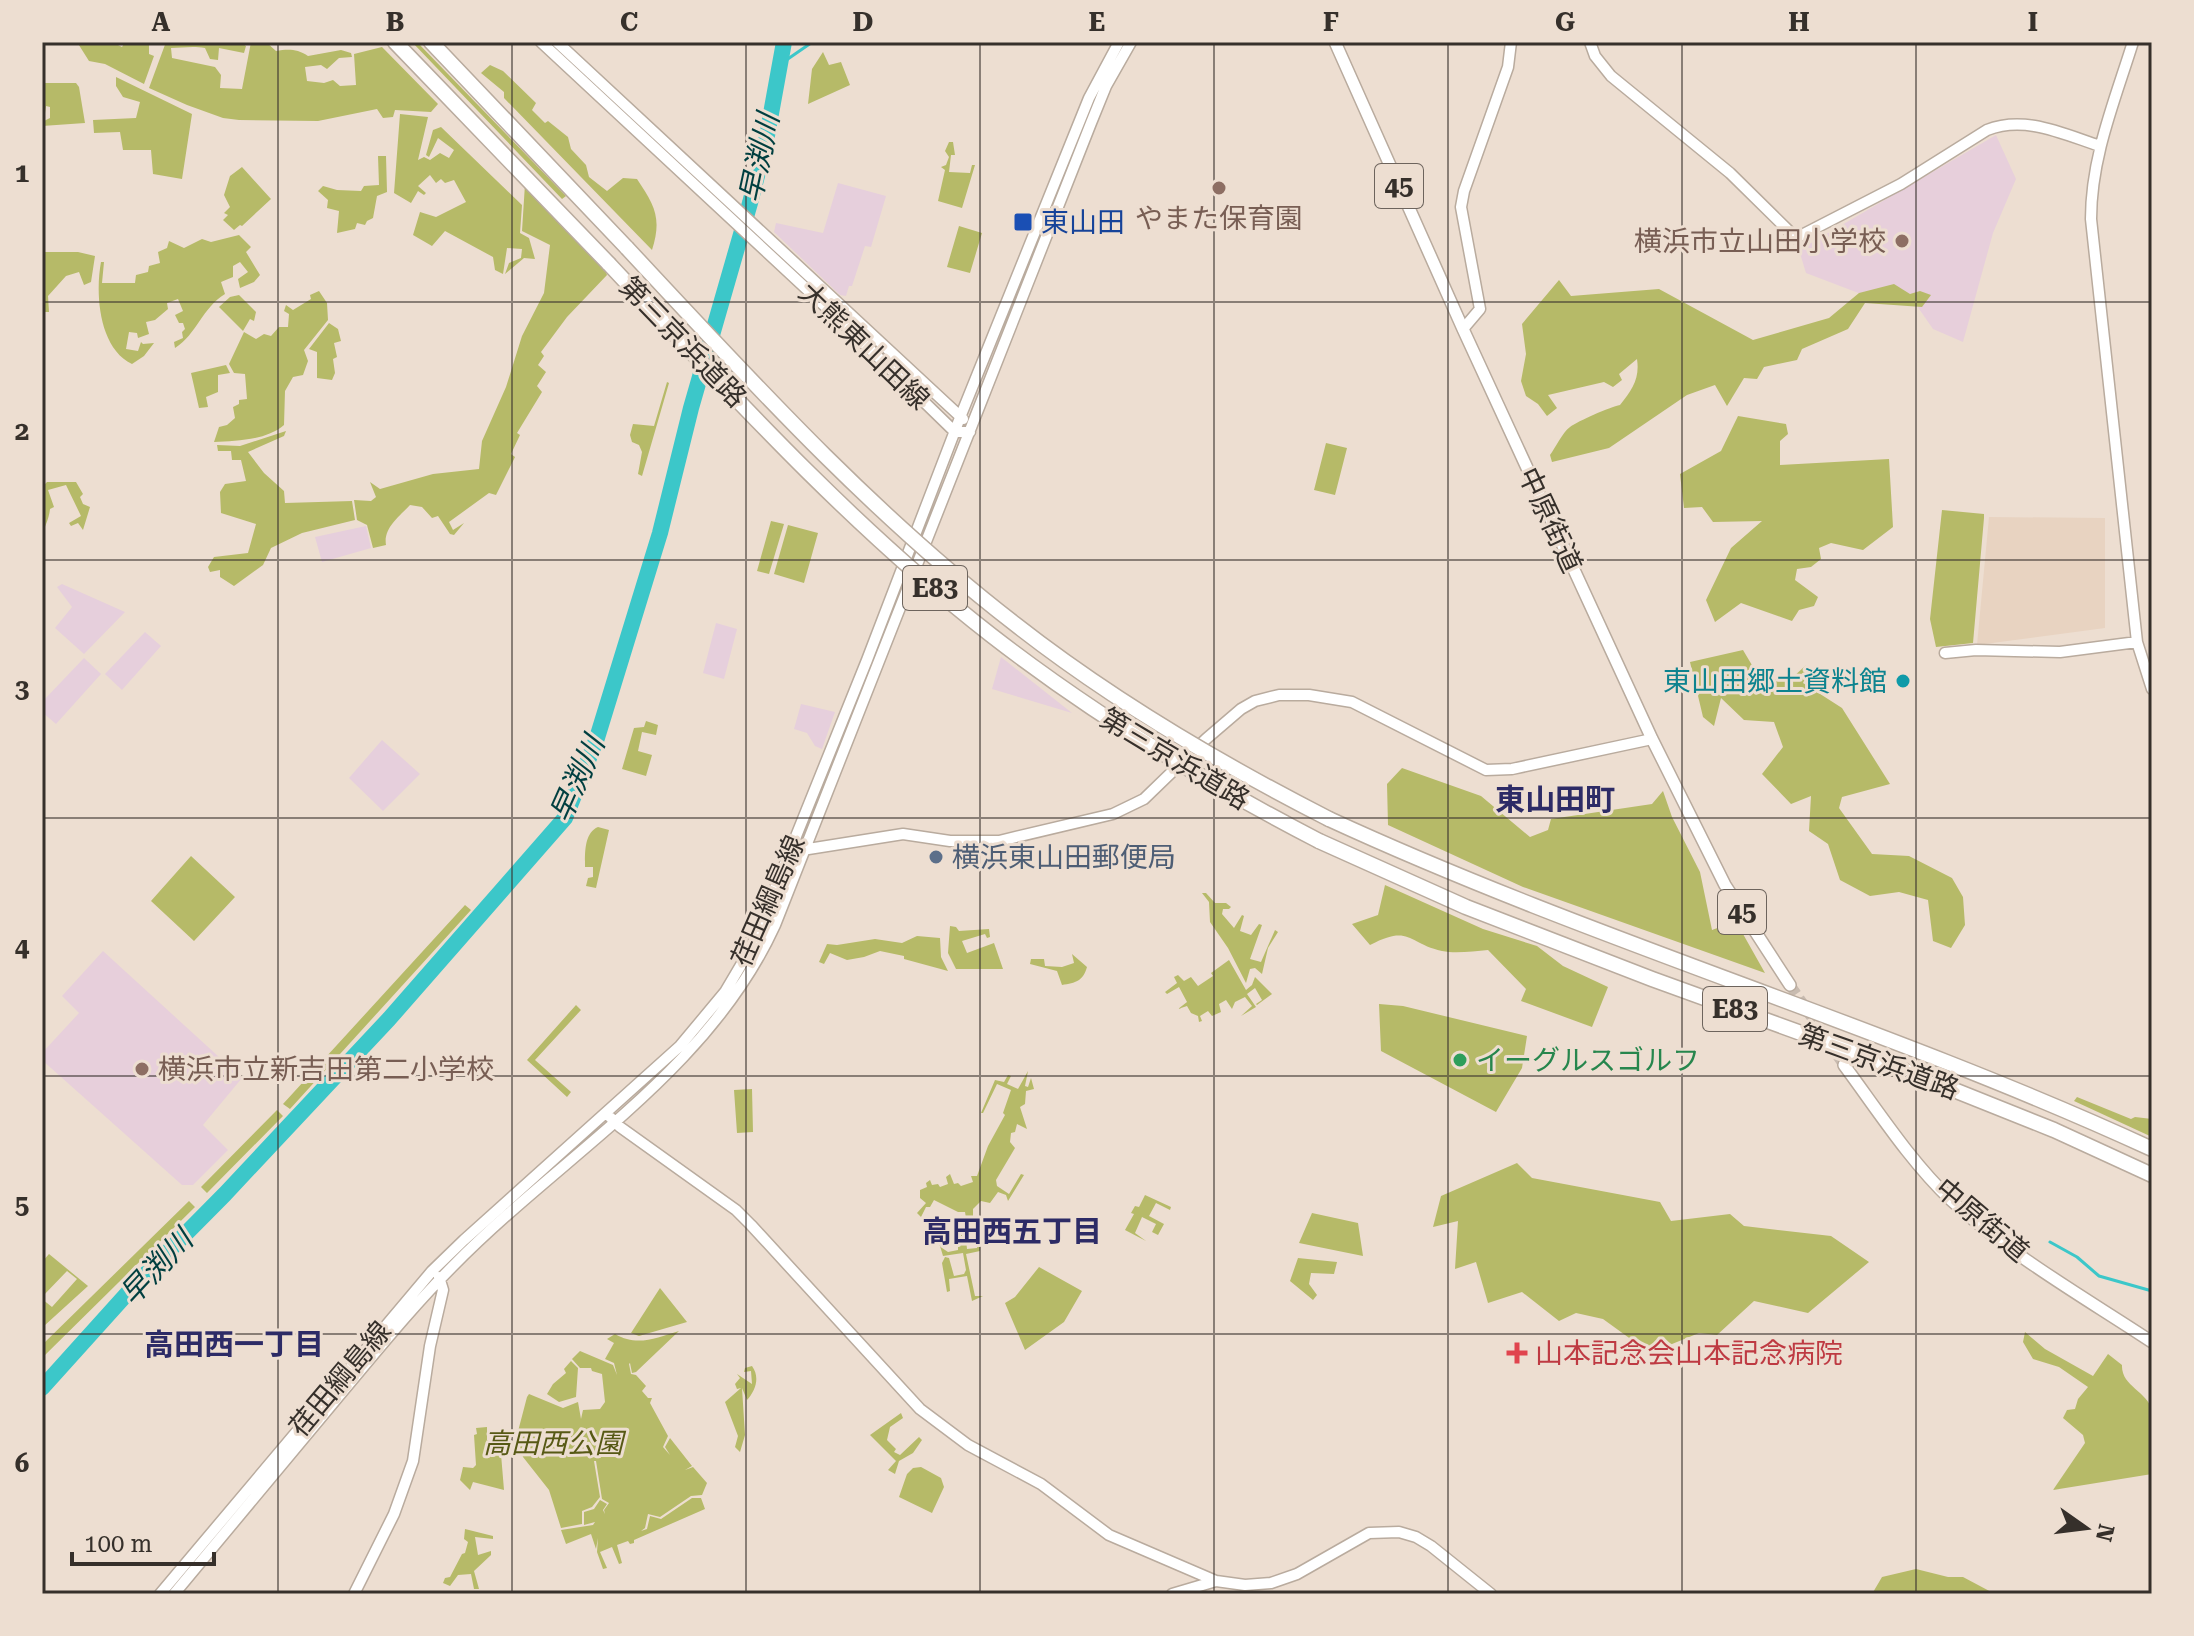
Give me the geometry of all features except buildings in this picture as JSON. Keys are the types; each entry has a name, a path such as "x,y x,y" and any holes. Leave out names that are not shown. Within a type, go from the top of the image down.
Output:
{"highway":[{"name":"第三京浜道路","path":"395,42 850,513 990,634 1072,695 1168,759 1319,841 1466,907 1652,979 1914,1074 2054,1130 2152,1175"},
{"name":"第三京浜道路","path":"431,42 802,435 922,547 1014,624 1088,678 1185,740 1329,819 1476,884 1925,1052 2066,1109 2152,1149"}],"main road":[{"name":"中原街道","path":"1335,42 1652,739 1725,885 1790,985"},
{"name":"中原街道","path":"1844,1065 1914,1159 1970,1216 2022,1256 2152,1342"}],"street":[{"name":"大熊東山田線","path":"541,42 842,322 955,432 970,432 961,415 557,42"},
{"name":"荏田綱島線","path":"160,1594 268,1473 436,1275 680,1046 725,992 756,938 1089,98 1119,42"},
{"name":"荏田綱島線","path":"436,1275 684,1058 734,998 771,934 1091,123 1106,86 1131,42"},
{"path":"1463,329 1480,309 1461,207 1508,67 1511,42"},
{"path":"1590,42 1595,56 1611,76 1730,173 1796,238 1901,184 1987,130 2002,124 2030,124 2100,146"},
{"path":"2133,42 2100,146 2091,190 2091,219 2137,642 2152,689"},
{"path":"1945,653 1986,650 2060,652 2137,642"},
{"path":"793,846 805,851 903,834 950,841 999,841 1113,814 1144,799 1241,709 1255,701 1279,695 1309,695 1352,702 1486,770 1512,769 1652,739"},
{"path":"606,1113 614,1122 736,1210 920,1409 968,1445 1041,1484 1109,1535 1216,1581 1236,1585 1271,1583 1297,1574 1369,1533 1390,1530 1424,1542 1491,1594"},
{"path":"354,1594 394,1514 413,1461 430,1346 443,1290 436,1275"},
{"name":"荏田綱島線","path":"174,1594 268,1473"},
{"path":"1172,1594 1216,1581"}],"shaded area":[{"name":"横浜市立山田小学校","path":"1996,135 2016,179 1993,233 1963,342 1933,329 1917,306 1869,297 1806,273 1799,250"},
{"path":"838,183 886,196 871,247 865,246 846,296 840,295 774,232 776,223 823,233"},
{"path":"1989,517 2105,518 2105,628 1977,645"},
{"path":"366,526 371,548 322,562 315,537"},
{"path":"62,584 125,612 84,654 55,628 72,607 57,587"},
{"path":"716,623 737,629 724,679 703,673"},
{"path":"145,632 161,646 122,690 105,674"},
{"path":"1001,657 1072,713 992,689"},
{"path":"84,658 101,674 56,724 42,712 42,702"},
{"path":"801,704 835,712 822,749 815,746 807,733 794,729"},
{"path":"382,740 420,774 383,811 349,778"},
{"name":"横浜市立新吉田第二小学校","path":"103,951 242,1078 203,1125 228,1150 193,1185 182,1185 42,1060 42,1053 79,1013 62,996"}],"green space":[{"path":"77,42 112,42 122,47 125,42 149,42 149,54 154,56 144,84 105,64 89,61"},
{"path":"166,42 240,42 246,46 244,53 219,48 218,60 210,59 205,48 171,48 172,58 215,67 221,75 220,88 242,89 251,42 266,42 276,51 293,50 308,56 341,50 351,53 352,57 339,58 327,69 321,65 305,67 307,81 324,83 333,80 340,86 356,85 354,54 382,47 438,104 431,112 395,110 393,117 383,118 377,109 318,121 223,118 149,88"},
{"path":"412,42 417,42 566,196 562,199"},
{"path":"823,52 829,65 841,62 850,85 808,104 812,69"},
{"path":"490,65 503,71 536,103 532,110 545,123 548,121 568,137 571,149 586,165 589,177 607,191 623,178 637,179 655,213 652,250 504,98 504,92 481,73"},
{"path":"116,77 192,114 182,179 153,174 151,150 123,150 120,132 94,133 93,120 136,118 140,102 123,97 116,86"},
{"path":"42,83 76,83 85,123 42,126 42,122 50,118 50,107 46,106 42,116"},
{"path":"400,114 428,117 418,160 424,157 430,160 440,153 449,158 454,150 438,138 429,157 426,155 433,130 441,127 522,205 520,233 529,238 535,259 524,258 505,274 509,263 521,258 522,249 507,248 503,274 495,270 493,257 445,231 432,246 413,235 420,212 436,217 466,202 454,180 445,183 441,179 436,183 430,175 418,186 426,193 424,195 418,191 411,203 394,193"},
{"path":"949,142 953,142 955,155 951,155 949,172 970,173 972,165 975,165 962,208 938,201 945,170 941,167 946,165 949,157 945,151"},
{"path":"378,156 386,156 387,192 377,196 373,218 365,225 357,223 355,229 337,233 339,211 327,208 328,200 318,191 323,186 361,191 364,186 379,185"},
{"path":"242,167 271,199 234,230 223,220 228,215 224,213 230,207 224,195 230,176"},
{"path":"525,184 602,262 607,275 567,317 541,352 544,356 538,365 546,372 537,386 542,392 517,433 520,435 511,454 515,457 496,495 489,493 449,522 453,530 464,523 454,535 450,534 438,516 432,518 422,507 410,505 387,533 386,545 373,548 367,525 357,520 354,500 371,501 376,497 370,482 380,489 433,474 479,469 482,441 506,387 522,336 544,293 550,245 522,231"},
{"path":"959,226 982,233 970,273 947,267"},
{"path":"239,235 251,247 246,252 260,275 254,282 240,288 238,279 248,272 240,262 233,266 233,277 221,282 225,294 211,306 183,342 175,348 174,342 183,338 185,329 175,315 183,311 178,299 167,303 168,309 155,320 146,322 149,334 138,338 137,333 129,332 126,349 138,351 141,342 154,343 144,356 132,364 121,356 112,346 102,319 99,304 101,262 104,262 102,283 135,283 136,275 148,272 149,266 160,263 158,252 167,248 169,241 184,248 202,239 211,242"},
{"path":"42,252 78,252 95,256 91,282 84,285 79,272 66,276 48,296 49,312 42,312"},
{"path":"1559,280 1571,296 1659,289 1753,340 1829,318 1859,293 1894,284 1910,294 1920,291 1931,295 1922,307 1865,303 1848,329 1802,349 1797,360 1764,367 1757,379 1744,378 1727,406 1715,385 1687,395 1609,448 1552,462 1550,455 1570,427 1620,405 1634,384 1638,366 1637,359 1619,374 1622,380 1613,387 1604,382 1548,395 1557,408 1547,416 1538,404 1526,396 1521,381 1526,354 1522,324"},
{"path":"319,291 327,303 328,320 304,350 308,361 303,375 293,377 285,391 284,425 260,437 214,442 219,427 235,418 233,407 239,404 239,400 247,399 245,374 234,373 229,364 244,332 256,339 264,334 271,336 279,327 288,327 289,314 284,311 286,305 293,310"},
{"path":"239,295 256,312 254,321 250,319 243,331 219,307 230,297"},
{"path":"329,323 338,329 341,341 334,343 337,357 333,359 335,373 332,380 317,378 317,352 309,349"},
{"path":"226,365 230,373 218,375 218,392 206,397 208,407 199,408 191,373"},
{"path":"667,382 642,476 638,474 642,452 639,445 632,442 630,435 633,424 654,426"},
{"path":"1738,416 1786,424 1788,434 1780,441 1780,465 1889,459 1893,527 1863,550 1831,543 1819,548 1821,559 1811,567 1797,569 1795,580 1818,597 1814,606 1799,610 1792,621 1741,603 1715,622 1706,600 1731,548 1762,521 1713,522 1702,507 1684,508 1680,474 1721,451"},
{"path":"286,431 284,436 248,452 264,473 284,491 285,503 352,501 355,520 302,533 271,548 263,565 234,586 220,577 220,570 210,572 208,567 214,557 248,553 256,524 221,513 220,492 225,484 246,481 241,460 232,460 231,451 218,451 217,445 240,446"},
{"path":"1326,443 1347,448 1335,495 1314,490"},
{"path":"47,482 76,482 83,494 80,497 83,504 90,507 83,530 78,523 71,526 69,523 81,516 66,485 48,490 54,507 50,509 42,538 42,502 45,499 42,487"},
{"path":"1942,510 1984,514 1984,518 1973,643 1936,647 1930,619"},
{"path":"771,521 784,524 769,574 757,571"},
{"path":"788,525 818,533 804,583 774,574"},
{"path":"1743,650 1759,677 1789,681 1806,665 1809,670 1803,683 1842,708 1890,784 1842,797 1839,808 1872,854 1909,856 1952,878 1963,897 1965,925 1951,948 1933,941 1928,900 1899,892 1870,896 1840,880 1828,844 1809,831 1811,796 1791,804 1762,774 1783,747 1774,722 1744,720 1721,698 1714,726 1703,717 1690,662"},
{"path":"646,721 658,725 656,735 642,732 638,751 652,755 646,776 622,769 634,728 644,727"},
{"path":"1402,768 1481,796 1530,837 1548,830 1551,819 1652,804 1663,791 1672,817 1700,872 1712,930 1731,923 1743,934 1765,973 1523,887 1388,825 1387,784"},
{"path":"598,827 609,830 596,888 586,886 588,878 593,877 593,867 585,867 585,856 590,834"},
{"path":"191,856 235,897 194,941 151,901"},
{"path":"1385,885 1483,929 1537,946 1563,966 1608,987 1592,1027 1521,1001 1526,989 1488,950 1442,951 1401,936 1370,945 1352,924 1378,915"},
{"path":"1202,893 1206,893 1215,903 1226,903 1231,907 1223,909 1222,914 1234,928 1242,915 1240,931 1251,935 1259,924 1262,925 1250,959 1261,962 1275,930 1278,932 1268,948 1262,974 1255,968 1250,969 1246,983 1210,922 1209,902"},
{"path":"465,905 471,910 290,1109 283,1104"},
{"path":"950,926 959,931 989,929 990,937 987,938 985,934 962,941 967,953 994,943 1003,969 956,969 948,953"},
{"path":"917,936 940,938 941,957 948,971 880,951 847,960 830,953 824,964 819,962 827,944 875,939 902,943"},
{"path":"1072,954 1087,967 1081,978 1071,983 1062,985 1057,971 1030,964 1031,959 1044,959 1045,966 1062,967 1074,963"},
{"path":"1229,960 1246,990 1255,977 1272,994 1257,1005 1262,1000 1255,988 1247,994 1256,1007 1241,1016 1252,1006 1245,997 1235,1002 1232,1009 1226,1000 1219,1004 1221,1012 1212,1016 1208,1011 1200,1016 1202,1021 1199,1022 1198,1016 1191,1013 1187,1006 1178,1009 1187,1002 1179,987 1167,994 1165,992 1177,983 1174,977 1178,975 1184,981 1191,977 1198,986"},
{"name":"イーグルスゴルフ","path":"1379,1004 1403,1006 1527,1036 1522,1068 1496,1112 1381,1051"},
{"path":"576,1005 581,1010 535,1060 571,1092 567,1097 527,1060"},
{"path":"1028,1071 1025,1086 1028,1087 1031,1078 1034,1089 1026,1091 1025,1104 1020,1107 1027,1129 1017,1124 1015,1132 1011,1133 1010,1142 1015,1148 996,1180 997,1186 1009,1194 1021,1174 1024,1175 1008,1201 1006,1195 998,1192 990,1203 981,1201 973,1209 973,1217 966,1218 965,1212 958,1212 934,1200 921,1217 917,1213 926,1203 920,1198 920,1190 927,1187 926,1183 930,1180 932,1185 938,1184 940,1187 948,1184 946,1177 950,1174 954,1184 961,1186 973,1182 971,1176 977,1176 988,1146 1005,1115 1003,1113 1011,1090 997,1084 981,1113 995,1080 1004,1082 1008,1075 1011,1076 1007,1084 1018,1089"},
{"path":"752,1089 753,1132 737,1133 734,1090"},
{"path":"2077,1097 2131,1119 2152,1119 2152,1137 2074,1101"},
{"path":"277,1110 283,1116 207,1193 201,1187"},
{"path":"1517,1163 1532,1178 1660,1202 1671,1221 1730,1214 1744,1226 1831,1236 1869,1262 1808,1313 1754,1301 1717,1335 1699,1333 1650,1353 1603,1319 1576,1313 1559,1321 1522,1292 1488,1303 1476,1262 1455,1269 1458,1221 1433,1227 1441,1196"},
{"path":"1145,1195 1171,1207 1170,1210 1156,1203 1149,1216 1164,1224 1158,1235 1152,1232 1156,1224 1142,1217 1135,1233 1146,1241 1125,1230 1135,1206 1139,1207"},
{"path":"189,1201 195,1207 42,1358 42,1345"},
{"path":"1312,1213 1358,1223 1363,1256 1299,1243"},
{"path":"965,1230 967,1249 977,1248 980,1239 980,1251 966,1254 975,1296 983,1296 972,1301 967,1276 949,1279 950,1291 947,1292 942,1263 945,1257 949,1258 954,1276 964,1274 963,1253 943,1256 937,1236 939,1232 945,1232 942,1248 948,1252 958,1250 962,1244 960,1231"},
{"path":"49,1254 88,1286 44,1326 42,1299 52,1307 77,1279 67,1271 42,1297 42,1262"},
{"path":"1298,1258 1337,1262 1334,1274 1311,1273 1309,1284 1317,1295 1313,1300 1290,1281"},
{"path":"1039,1267 1082,1291 1064,1322 1025,1350 1005,1303 1015,1297"},
{"path":"660,1288 687,1322 639,1336 631,1333"},
{"name":"高田西公園","path":"679,1331 636,1372 632,1373 629,1364 631,1374 646,1386 642,1391 652,1398 650,1403 668,1436 663,1447 670,1455 665,1447 670,1438 692,1466 685,1470 693,1467 707,1483 702,1495 691,1496 660,1517 648,1514 645,1528 641,1531 647,1529 650,1516 661,1519 692,1498 701,1498 705,1509 634,1540 634,1543 628,1541 617,1545 622,1563 619,1564 612,1547 600,1552 607,1568 603,1569 597,1552 598,1538 596,1549 591,1534 566,1544 561,1530 593,1525 595,1522 584,1525 584,1512 594,1509 600,1500 607,1504 603,1510 605,1514 609,1503 602,1499 596,1461 600,1497 592,1507 582,1511 582,1524 561,1528 549,1490 523,1457 516,1439 527,1397 529,1394 563,1408 578,1402 581,1419 583,1410 600,1409 605,1402 602,1374 591,1368 580,1368 572,1359 580,1351 613,1365 617,1375 614,1363 605,1359 614,1343 607,1339 615,1334 639,1341"},
{"path":"2025,1332 2045,1349 2093,1376 2108,1354 2122,1365 2126,1378 2152,1410 2152,1474 2053,1490 2085,1443 2083,1435 2063,1418 2067,1410 2075,1409 2078,1399 2088,1387 2059,1367 2033,1359 2023,1342"},
{"path":"571,1361 578,1368 576,1397 559,1402 547,1394 566,1373 564,1369"},
{"path":"752,1366 756,1383 747,1400 742,1388 745,1435 740,1452 735,1447 738,1436 725,1402 741,1388 737,1389 735,1384 740,1378 737,1374 752,1384 751,1371 744,1372 745,1368"},
{"path":"901,1413 903,1418 890,1427 887,1440 896,1449 894,1452 900,1455 919,1437 922,1440 913,1453 899,1461 895,1474 888,1470 896,1461 870,1435"},
{"path":"487,1427 491,1452 501,1454 504,1490 473,1482 470,1490 460,1480 463,1467 473,1468 476,1465 476,1428"},
{"path":"921,1467 941,1478 944,1487 932,1513 899,1497 907,1474 913,1468"},
{"path":"465,1529 493,1536 493,1539 475,1537 478,1555 491,1551 491,1555 474,1571 479,1589 474,1589 471,1574 458,1575 450,1586 443,1583 465,1553 468,1542 464,1539"},
{"path":"1916,1569 1948,1577 1963,1577 1995,1594 1872,1594 1882,1577"}],"waterway":[{"name":"早渕川","path":"42,1388 133,1287 389,1019 565,818 597,738 660,533 691,408 766,141 784,42"},
{"path":"782,63 811,43"},
{"path":"2050,1242 2077,1257 2099,1276 2152,1291"}],"tunnel":[{"path":"1790,985 1844,1065"}],"place":[{"name":"やまた保育園","path":"1219,188"},
{"name":"東山田","path":"1023,222"},
{"name":"横浜市立山田小学校","path":"1902,241"},
{"name":"東山田郷土資料館","path":"1903,681"},
{"name":"横浜東山田郵便局","path":"936,857"},
{"name":"イーグルスゴルフ","path":"1460,1060"},
{"name":"横浜市立新吉田第二小学校","path":"142,1069"},
{"name":"山本記念会山本記念病院","path":"1517,1353"}],"district":[{"name":"東山田町","path":"1555,799"},
{"name":"高田西五丁目","path":"1012,1231"},
{"name":"高田西一丁目","path":"234,1344"}]}
